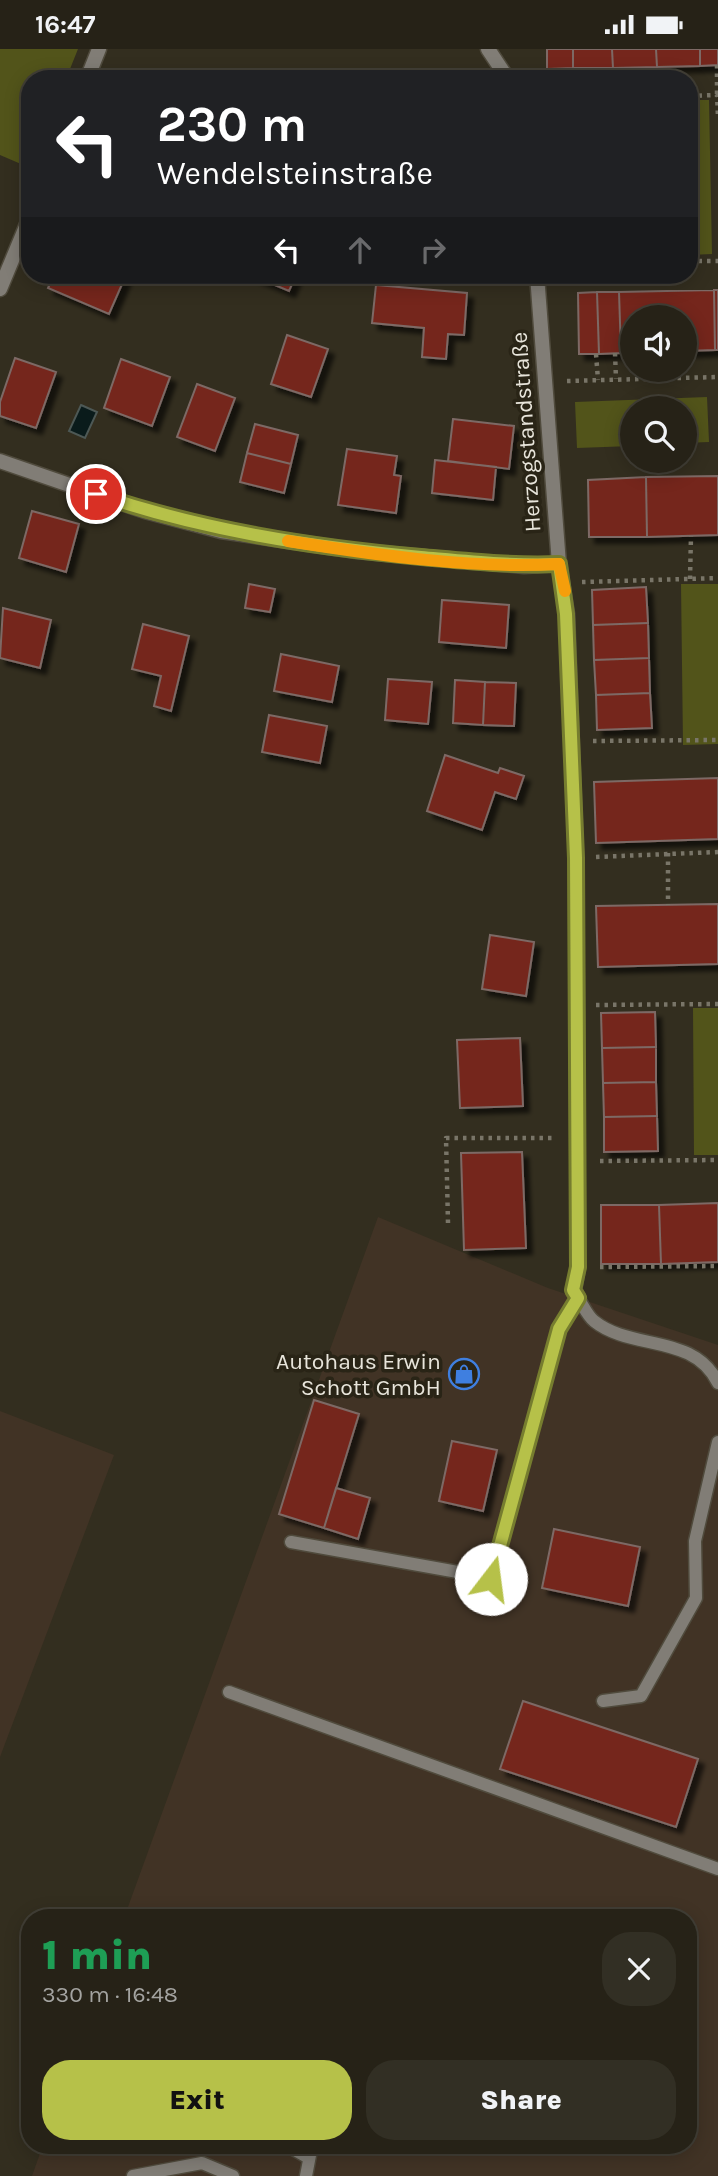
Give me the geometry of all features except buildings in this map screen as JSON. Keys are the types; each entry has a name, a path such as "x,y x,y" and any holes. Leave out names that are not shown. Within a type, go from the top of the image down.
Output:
{"street":[{"path":"91,70 99,49"},
{"path":"488,49 502,70"},
{"path":"0,289 21,239"},
{"name":"Herzogstandstraße","path":"538,284 559,564 564,583 576,858 578,1267 573,1290 578,1298"},
{"path":"0,461 145,511 221,531 357,551 524,566 559,564"}],"lane":[{"path":"291,1542 491,1579 559,1329 578,1298 593,1320 608,1328 692,1354 710,1367 718,1383"},
{"path":"603,1701 641,1696 696,1598 695,1541 718,1442"},
{"path":"229,1692 718,1869"},
{"path":"306,2176 310,2154"},
{"path":"133,2176 202,2162 233,2176"}],"path":[{"path":"717,65 718,117"},
{"path":"698,96 717,96"},
{"path":"698,261 718,261"},
{"path":"615,353 616,379"},
{"path":"596,354 598,380"},
{"path":"697,377 718,377"},
{"path":"545,381 620,379"},
{"path":"690,579 691,536"},
{"path":"564,583 718,578"},
{"path":"596,740 718,740"},
{"path":"576,858 718,852"},
{"path":"668,853 668,905"},
{"path":"602,1005 718,1004"},
{"path":"448,1223 446,1138 554,1138"},
{"path":"606,1162 718,1160"},
{"path":"578,1267 718,1266"}],"shaded area":[{"path":"0,49 78,49 70,70 21,70 21,164 0,155"},
{"path":"698,100 709,100 712,254 698,255"},
{"path":"697,397 707,397 709,442 697,442"},
{"path":"620,400 620,446 577,448 575,402"},
{"path":"81,405 97,412 85,438 69,431"},
{"path":"681,584 718,584 718,744 683,745"},
{"path":"693,1008 718,1008 718,1155 694,1155"},
{"path":"378,1217 548,1288 718,1345 718,2176 32,2176 40,2154 697,2154 697,1909 127,1909"},
{"path":"0,1411 114,1455 0,1757"}],"slow traffic":[{"path":"288,541 357,551 496,564 559,564 565,591"}],"place":[{"name":"Autohaus Erwin Schott GmbH","path":"464,1374"}],"route":[{"path":"96,494 145,511 221,531 357,551 524,566 559,564 564,583 566,614 576,858 578,1267 573,1290 578,1298 559,1329 491,1579"}]}
